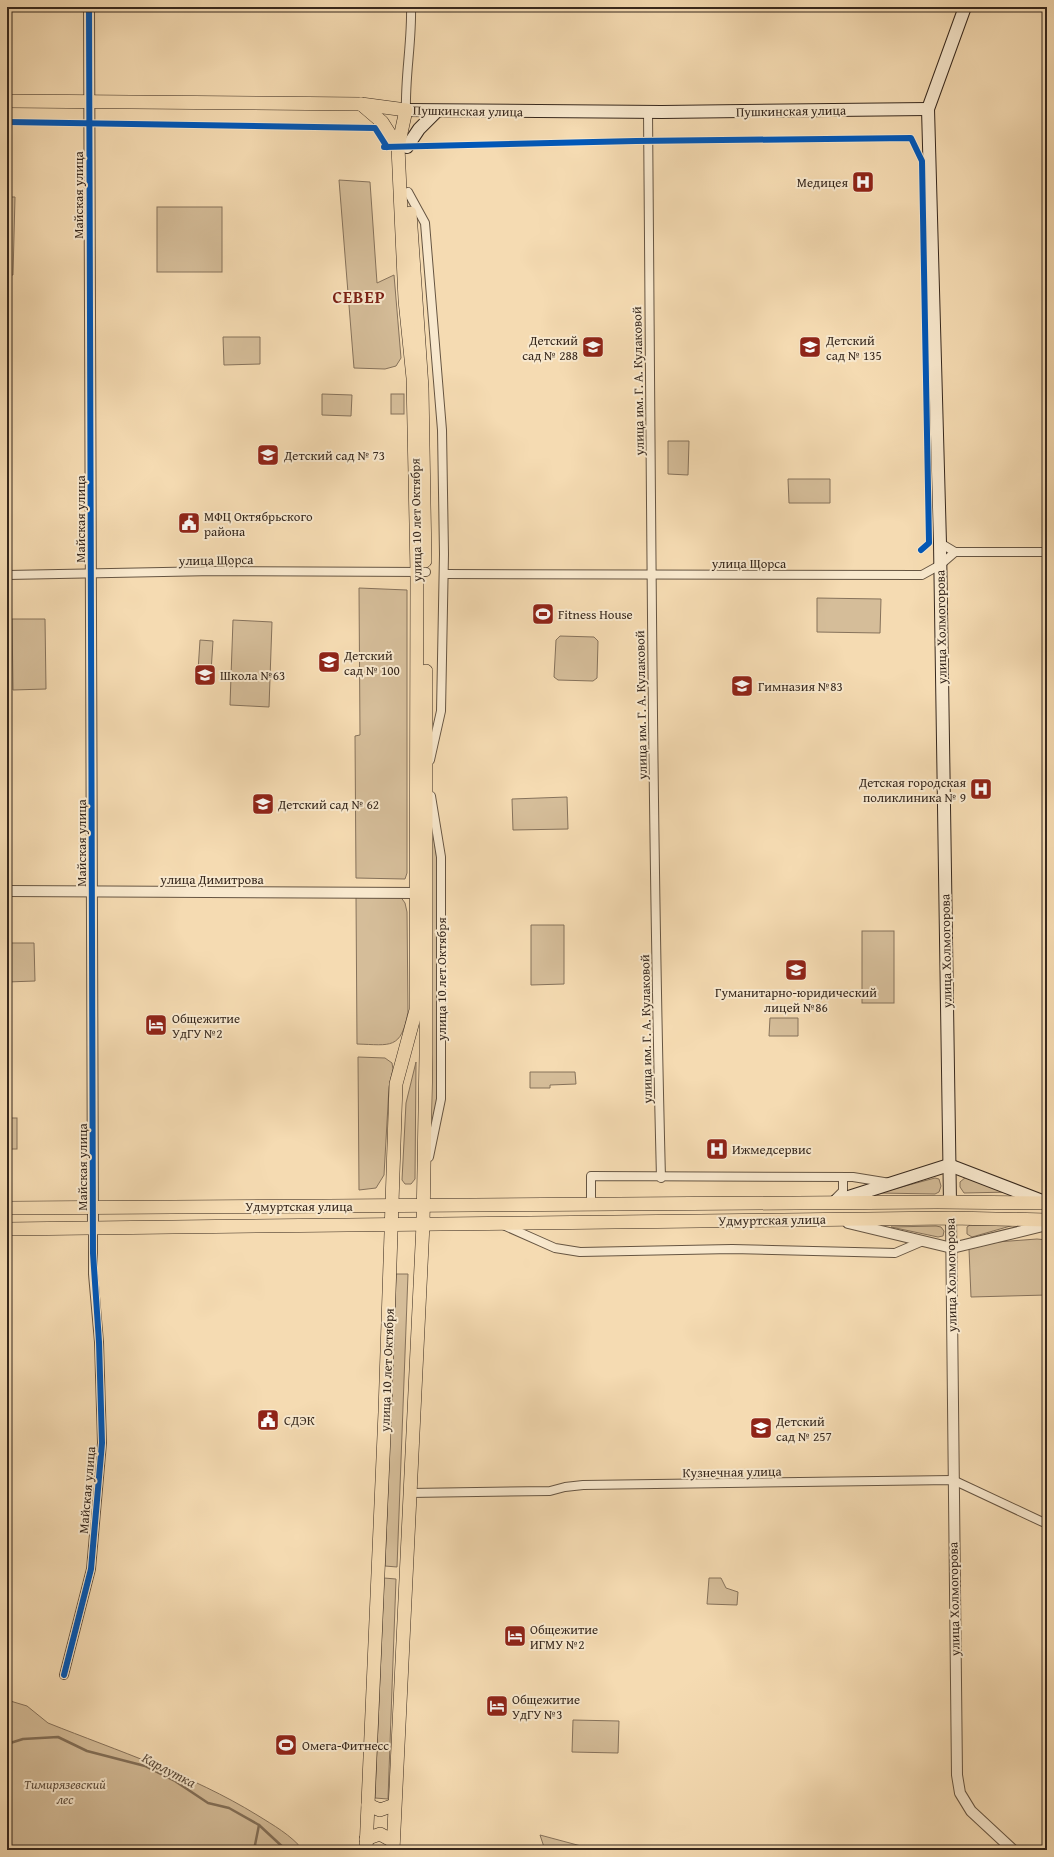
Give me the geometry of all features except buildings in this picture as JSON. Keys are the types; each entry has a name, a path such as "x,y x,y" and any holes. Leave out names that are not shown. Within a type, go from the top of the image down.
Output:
{"main road":[{"path":"928,110 965,7"},
{"name":"Пушкинская улица","path":"7,101 361,104 436,112 928,110"},
{"path":"361,104 382,122 403,147"},
{"path":"403,147 406,110"},
{"name":"улица Холмогорова","path":"928,110 941,578 951,1218"},
{"path":"403,147 436,112"},
{"name":"улица 10 лет Октября","path":"393,1845 423,1224 426,1055 422,893 422,388 408,192 403,147"},
{"name":"улица 10 лет Октября","path":"366,1845 393,1205 396,1084 416,1010 427,772 422,572 413,378 405,300 403,147"},
{"path":"832,1202 949,1165 1047,1202"},
{"name":"Удмуртская улица","path":"7,1208 832,1202 1047,1202"},
{"path":"48,1208 54,1213 54,1223 49,1228"},
{"name":"Удмуртская улица","path":"7,1229 833,1219 951,1218 1047,1220"},
{"path":"368,1804 380,1810 394,1805"},
{"path":"366,1845 380,1834 393,1845"}],"street":[{"name":"Майская улица","path":"64,1675 91,1569 102,1443 99,1342 93,1274 89,7"},
{"path":"406,110 405,89 412,30 411,7"},
{"name":"улица им. Г. А. Кулаковой","path":"648,112 652,445 651,575 661,1178"},
{"name":"улица 10 лет Октября","path":"408,192 425,223 442,430 444,574 441,711 427,772 441,857 441,1099 423,1185"},
{"path":"940,544 955,552 1047,552"},
{"name":"улица Щорса","path":"444,574 922,575 940,565 955,552"},
{"name":"улица Щорса","path":"7,576 214,571 422,572"},
{"path":"922,575 941,578"},
{"name":"улица Димитрова","path":"7,891 422,893"},
{"path":"591,1204 591,1176 661,1178 843,1178 876,1180 891,1183"},
{"path":"832,1202 843,1191 843,1178"},
{"name":"улица Холмогорова","path":"951,1218 957,1775 960,1793 972,1811 1013,1850"},
{"path":"833,1219 952,1248 1047,1225"},
{"name":"Удмуртская улица","path":"497,1223 555,1248 580,1252 732,1249 895,1253 923,1241"},
{"name":"Кузнечная улица","path":"409,1493 550,1491 583,1485 953,1480 1047,1524"}],"green space":[{"path":"339,180 370,182 377,283 394,275 401,358 396,366 385,369 354,368"},
{"path":"7,197 15,197 13,275 7,275"},
{"path":"157,207 222,207 222,272 157,272"},
{"path":"223,337 260,337 260,364 224,365"},
{"path":"322,394 352,395 351,416 322,415"},
{"path":"391,394 404,394 404,414 391,414"},
{"path":"668,441 689,441 688,475 668,474"},
{"path":"788,479 830,479 830,503 789,503"},
{"path":"359,588 407,590 407,873 405,879 356,878 355,736 360,735"},
{"path":"817,598 881,599 880,633 817,632"},
{"path":"12,619 45,619 46,689 13,690"},
{"path":"233,620 272,622 269,707 230,705"},
{"path":"560,636 594,637 598,641 597,678 593,681 558,680 554,677 556,640"},
{"path":"200,640 213,641 211,672 198,671"},
{"path":"567,797 568,829 513,830 512,799"},
{"path":"431,816 437,860 438,1104 430,1130"},
{"path":"400,896 405,903 407,912 408,1012 405,1024 402,1033 393,1043 378,1045 357,1044 356,897"},
{"path":"531,925 564,925 564,984 531,985"},
{"path":"862,931 894,931 894,1003 862,1003"},
{"path":"7,943 34,943 35,981 7,982"},
{"path":"770,1018 798,1018 798,1036 769,1036"},
{"path":"358,1057 385,1058 392,1063 393,1069 389,1087 384,1175 376,1188 359,1190"},
{"path":"416,1062 415,1179 411,1184 405,1184 402,1180 406,1103"},
{"path":"530,1072 575,1072 576,1084 550,1085 550,1088 530,1088"},
{"path":"7,1118 17,1118 17,1149 7,1149"},
{"path":"966,1177 1011,1192 964,1193 960,1187 960,1182"},
{"path":"935,1178 939,1179 941,1186 939,1192 935,1194 879,1193"},
{"path":"970,1225 1014,1225 972,1237 967,1234 967,1227"},
{"path":"891,1227 941,1227 944,1231 943,1236 938,1237"},
{"path":"1037,1239 1047,1240 1047,1295 971,1297 969,1249 997,1242"},
{"path":"396,1274 408,1274 397,1567 385,1566"},
{"path":"384,1578 396,1579 388,1799 375,1798"},
{"path":"709,1578 721,1578 726,1588 738,1592 737,1605 707,1604"},
{"name":"Тимирязевский лес","path":"7,1700 27,1706 48,1723 154,1764 207,1788 257,1815 287,1835 303,1850 7,1850"},
{"path":"573,1720 619,1721 618,1753 572,1752"},
{"path":"540,1835 596,1850 545,1850"}],"waterway":[{"name":"Карлутка","path":"7,1744 23,1739 58,1737 87,1751 145,1766 175,1781 208,1803 229,1808 259,1825 286,1850"},
{"path":"256,1850 255,1845 259,1825"}],"cycle path":[{"path":"64,1675 91,1569 102,1443 99,1342 93,1253 89,7"},
{"path":"7,122 375,128 387,147"},
{"path":"384,147 636,141 911,138 922,161 929,543 921,550"}],"place":[{"name":"Медицея","path":"863,182"},
{"name":"Детский сад № 288","path":"593,347"},
{"name":"Детский сад № 135","path":"810,347"},
{"name":"Детский сад № 73","path":"268,455"},
{"name":"МФЦ Октябрьского района","path":"189,523"},
{"name":"Fitness House","path":"543,614"},
{"name":"Детский сад № 100","path":"329,662"},
{"name":"Школа №63","path":"205,675"},
{"name":"Гимназия №83","path":"742,686"},
{"name":"Детская городская поликлиника № 9","path":"981,789"},
{"name":"Детский сад № 62","path":"263,804"},
{"name":"Гуманитарно-юридический лицей №86","path":"796,970"},
{"name":"Общежитие УдГУ №2","path":"156,1025"},
{"name":"Ижмедсервис","path":"717,1149"},
{"name":"СДЭК","path":"268,1420"},
{"name":"Детский сад № 257","path":"761,1428"},
{"name":"Общежитие ИГМУ №2","path":"515,1636"},
{"name":"Общежитие УдГУ №3","path":"497,1706"},
{"name":"Омега-Фитнесс","path":"286,1745"}],"district":[{"name":"СЕВЕР","path":"359,296"}]}
